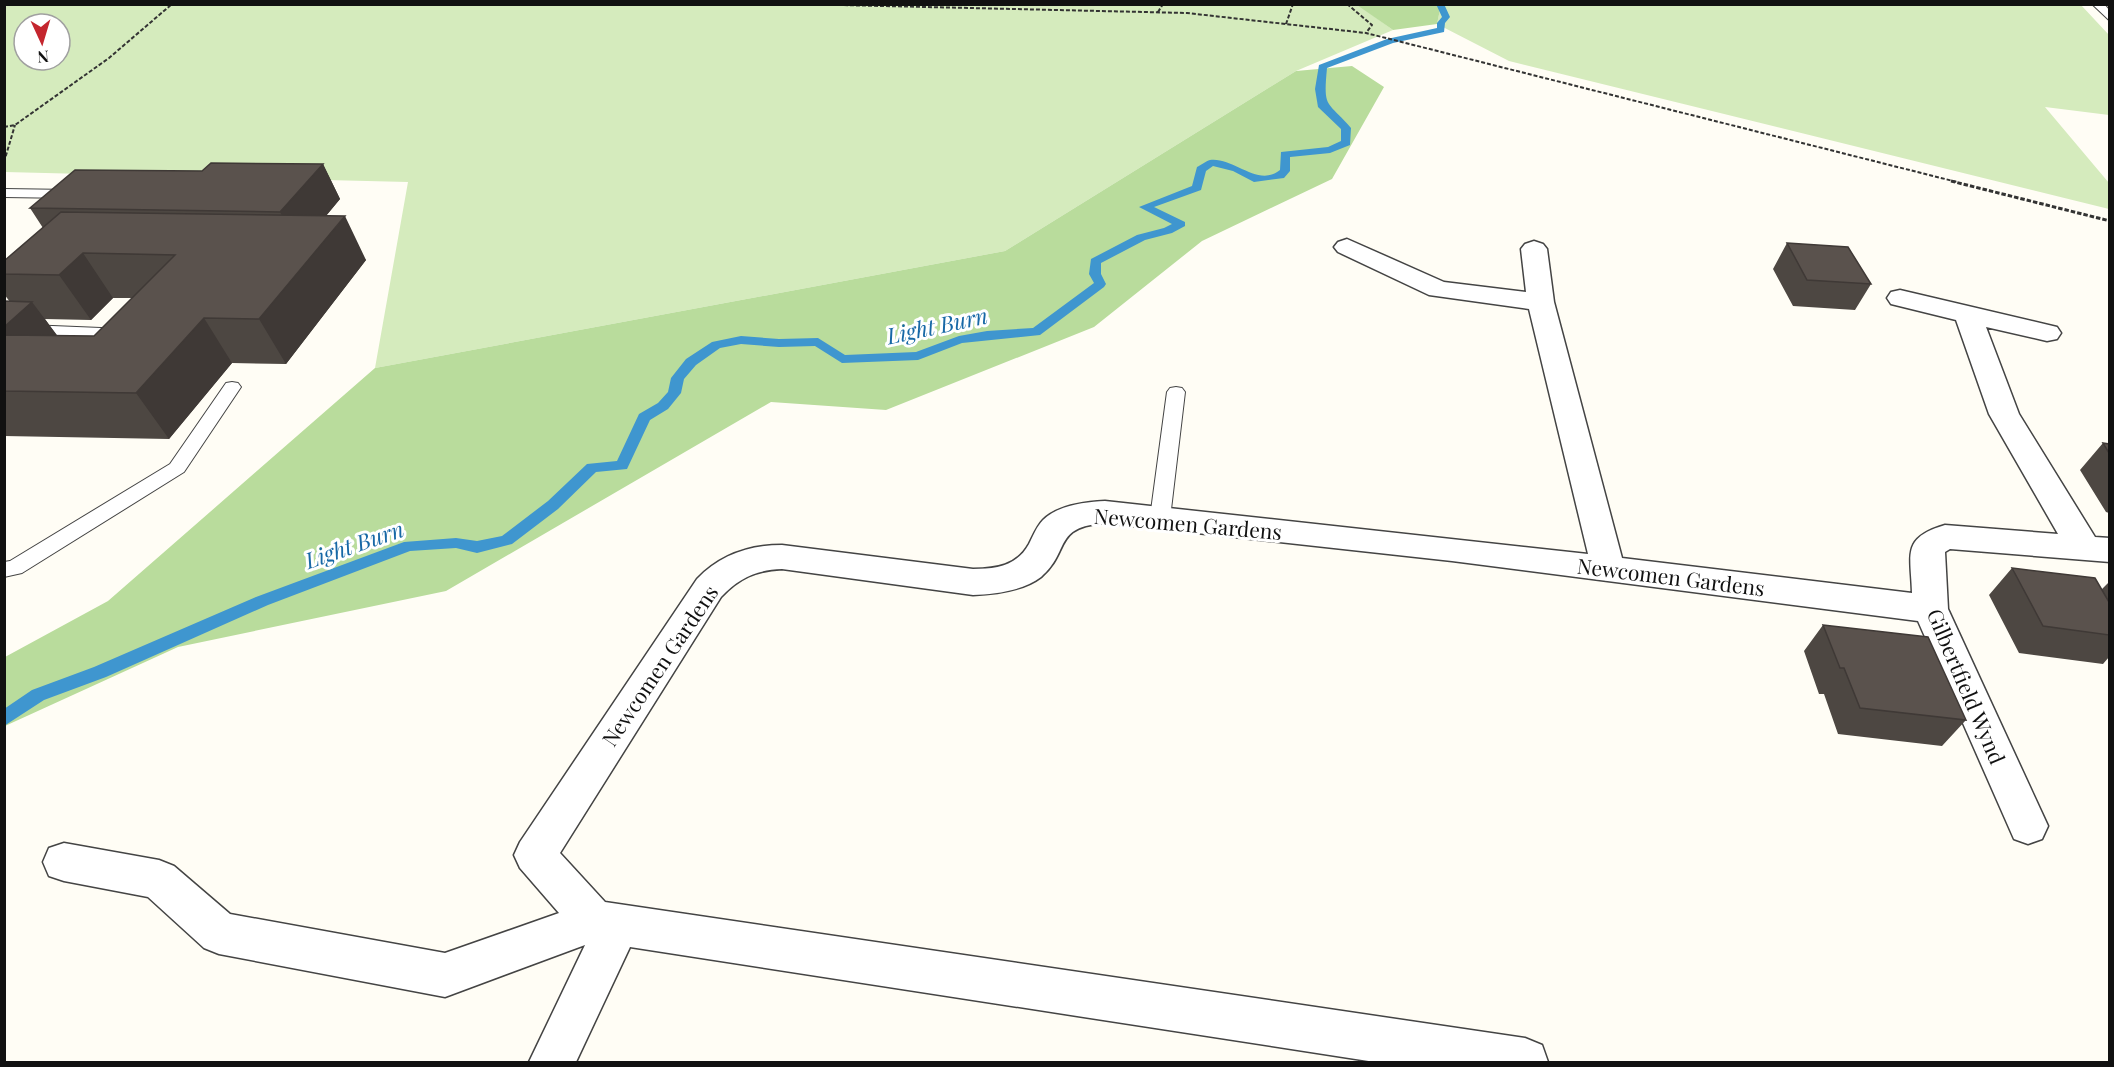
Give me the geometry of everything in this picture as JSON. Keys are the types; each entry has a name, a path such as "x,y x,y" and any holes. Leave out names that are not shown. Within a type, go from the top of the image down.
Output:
{"street":[{"path":"1347,247 1438,289 1541,302"},
{"path":"1534,249 1541,302 1608,568"},
{"path":"1899,298 2047,333"},
{"path":"1968,314 2004,414 2065,519 2097,549"},
{"name":"Newcomen Gardens","path":"606,923 535,855 709,588 721,575 737,565 767,557 973,582 993,582 1012,578 1026,571 1036,561 1055,528 1071,518 1087,513 1105,512 1452,549 1930,609"},
{"name":"Gilbertfield Wynd","path":"2028,826 1930,609 1928,546 1945,537 2097,549"},
{"path":"64,862 159,880 219,933 445,975 606,923 1469,1058 1525,1062"},
{"path":"552,1062 606,923"}],"lane":[{"path":"2097,4 2109,18"},
{"path":"4,193 71,194"},
{"path":"4,329 141,334"},
{"path":"4,570 15,568 177,468 232,387"},
{"path":"1160,518 1176,392"}],"path":[{"path":"4,127 15,125 109,58 172,4"},
{"path":"796,4 1187,13 1366,33 2109,221"},
{"path":"1158,12 1163,4"},
{"path":"1286,24 1293,4"},
{"path":"1347,4 1372,25 1366,33"},
{"path":"4,162 15,125"}],"green space":[{"path":"1357,4 1393,30 1296,71 1005,251 375,368 408,182 5,172 5,5"},
{"path":"1441,4 2081,5 2109,35 2109,115 2045,107 2109,183 2109,209 1509,61 1437,24"},
{"path":"1441,4 1437,24 1393,30 1357,5"},
{"path":"1352,66 1384,87 1332,179 1202,241 1094,327 886,410 771,402 446,591 178,647 5,726 5,657 108,601 375,368 1005,251 1296,71"}],"building":[{"path":"211,163 323,164 280,212 30,208 75,170 202,171"},
{"path":"61,212 345,216 259,319 204,318 136,393 4,391 4,335 94,336 175,255 83,253 59,275 4,274 4,261"},
{"path":"1787,243 1848,247 1871,284 1807,280"},
{"path":"4,301 32,302 4,327"},
{"path":"2103,443 2109,444 2109,453"},
{"path":"2012,568 2095,578 2109,602 2109,635 2043,626"},
{"path":"1823,625 1928,637 1966,720 1860,708 1844,668 1840,668"}],"waterway":[{"name":"Light Burn","path":"4,719 38,695 100,672 262,601 409,546 456,543 477,547 507,540 553,505 592,467 622,466 644,417 663,406 674,393 678,378 691,362 716,345 741,340 779,343 818,342 842,359 882,359 918,356 959,340 987,335 1036,332 1100,284 1095,274 1095,261 1141,237 1168,231 1181,224 1144,207 1197,188 1201,169 1212,163 1237,169 1254,179 1280,176 1285,171 1285,154 1330,150 1346,143 1346,128 1323,107 1320,89 1322,67 1390,41 1441,30 1441,23 1446,17 1440,4"}]}
